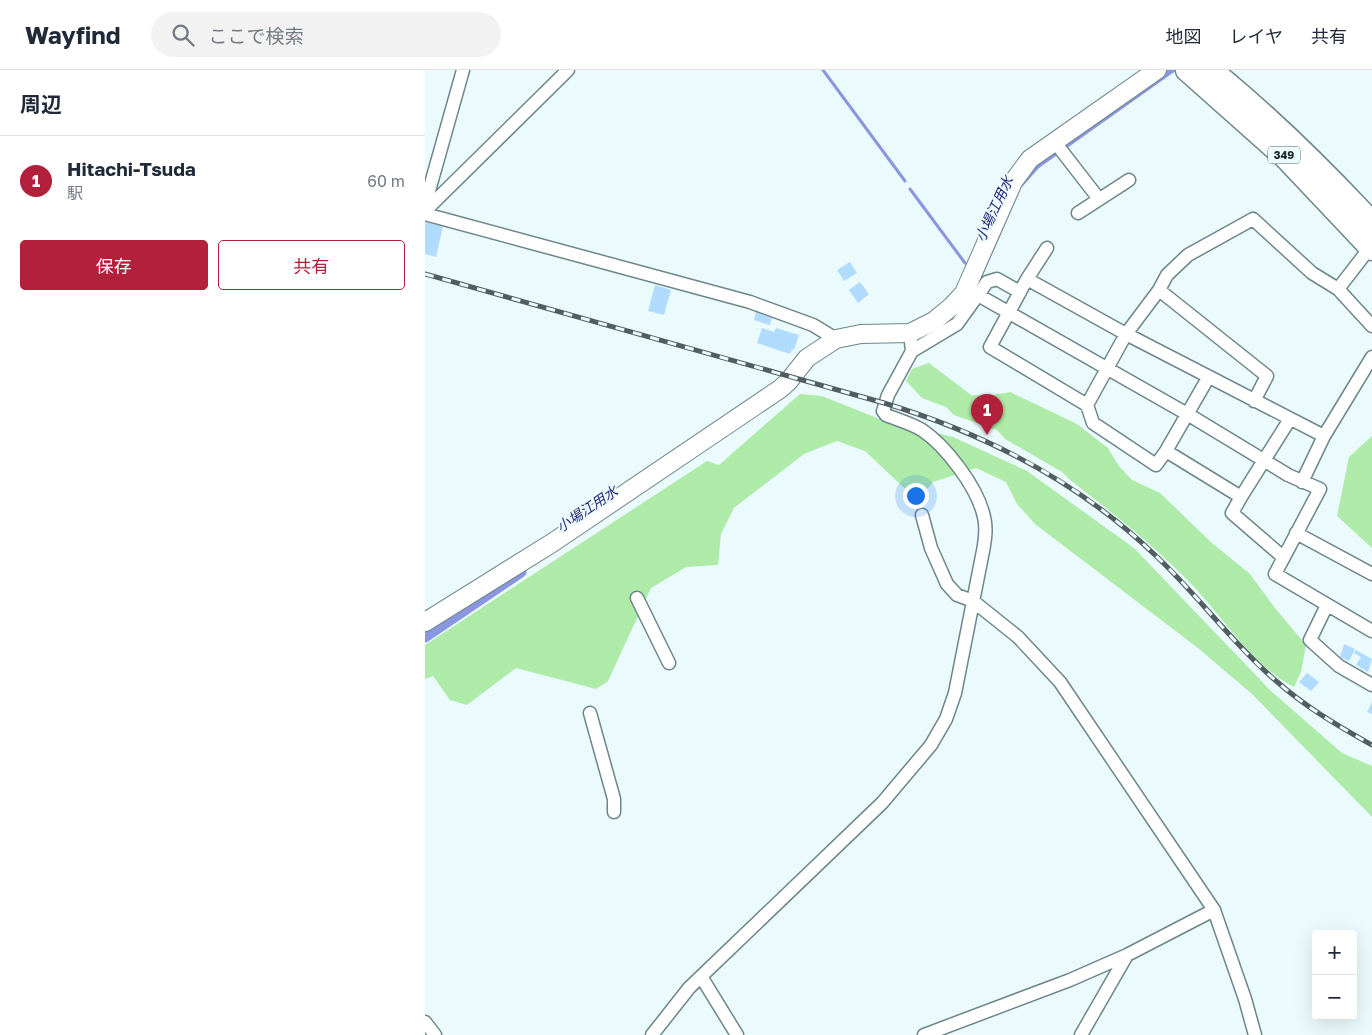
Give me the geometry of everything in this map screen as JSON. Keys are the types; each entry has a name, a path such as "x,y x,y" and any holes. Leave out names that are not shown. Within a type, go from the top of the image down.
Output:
{"highway":[{"name":"349","path":"1187,70 1285,156 1371,247"},
{"name":"349","path":"1211,70 1255,106 1312,159 1372,222"}],"street":[{"path":"463,70 425,213 751,302 813,325 836,338"},
{"path":"430,200 568,70"},
{"path":"425,622 552,543 780,389 807,358 836,338 861,334 909,333 934,321 964,293 1013,182 1030,159 1058,146 1157,70"},
{"path":"1058,146 1099,199"},
{"path":"1078,212 1129,180"},
{"path":"1087,405 1126,334 1159,290 1167,275 1188,255 1253,220 1312,273 1338,289 1372,326"},
{"path":"1338,289 1371,247"},
{"path":"1047,248 1008,311 990,347 1087,405 1093,423 1155,465 1189,415 1209,378"},
{"path":"652,1035 689,988 702,978 882,803 931,745 951,704 986,532 981,504 950,456 938,442 920,428 886,415 883,411 888,395 912,351 957,324 987,282 997,279 1019,292"},
{"path":"1027,279 1126,334 1323,436"},
{"path":"1159,290 1267,376 1254,401"},
{"path":"978,295 1189,415 1302,482 1320,489 1275,574 1372,631"},
{"path":"909,333 912,351"},
{"path":"1302,482 1323,436 1372,357"},
{"path":"1283,557 1232,513 1289,419"},
{"path":"1166,451 1241,497"},
{"path":"922,515 931,548 947,584 957,595 973,601 1018,637 1060,682 1214,910 1245,999 1255,1035"},
{"path":"1296,533 1372,574"},
{"path":"637,598 669,663"},
{"path":"1327,605 1310,640 1339,666 1372,685"},
{"path":"590,713 614,800 614,812"},
{"path":"924,1035 1070,980 1127,954 1214,910"},
{"path":"1081,1035 1127,954"},
{"path":"702,978 737,1035"},
{"path":"425,1022 435,1035"}],"green space":[{"path":"929,363 971,395 987,396 1010,392 1077,424 1108,448 1119,466 1132,480 1160,493 1212,543 1250,574 1306,645 1301,672 1294,687 1265,667 1240,642 1195,588 1165,558 1062,472 1005,439 997,430 954,415 946,407 922,398 906,381 912,369"},
{"path":"800,394 822,396 877,418 953,437 1027,471 1134,548 1271,691 1342,753 1372,766 1372,817 1252,694 1198,648 1035,524 1017,504 1006,482 976,468 933,482 918,501 865,451 837,441 804,454 734,508 721,534 718,565 686,567 651,588 608,681 596,689 516,668 467,705 450,700 433,676 425,679 425,645 707,461 719,465"},
{"path":"1372,436 1372,548 1337,516 1349,457"}],"water":[{"path":"1165,70 1177,70 1039,168 1021,188 973,298 967,296 1025,172"}],"building":[{"path":"425,222 443,226 436,257 425,254"},
{"path":"850,262 857,273 844,281 837,270"},
{"path":"860,282 869,294 858,303 849,290"},
{"path":"655,285 671,290 664,315 648,311"},
{"path":"756,312 772,318 770,325 754,320"},
{"path":"762,328 774,332 776,328 799,335 794,350 792,349 790,354 757,343"},
{"path":"1344,644 1355,649 1349,661 1340,657"},
{"path":"1356,650 1372,659 1368,672 1356,665 1361,657 1354,653"},
{"path":"1307,673 1319,682 1311,691 1299,682"},
{"path":"1372,702 1372,714 1367,712"}],"waterway":[{"path":"823,70 905,181"},
{"path":"910,189 965,263"},
{"name":"小場江用水","path":"425,637 521,572"}],"railway":[{"path":"425,274 884,403 959,429 994,445 1029,463 1095,504 1155,555 1244,650 1275,680 1309,707 1372,745"}],"place":[{"name":"Hitachi-Tsuda","path":"987,435"}]}
